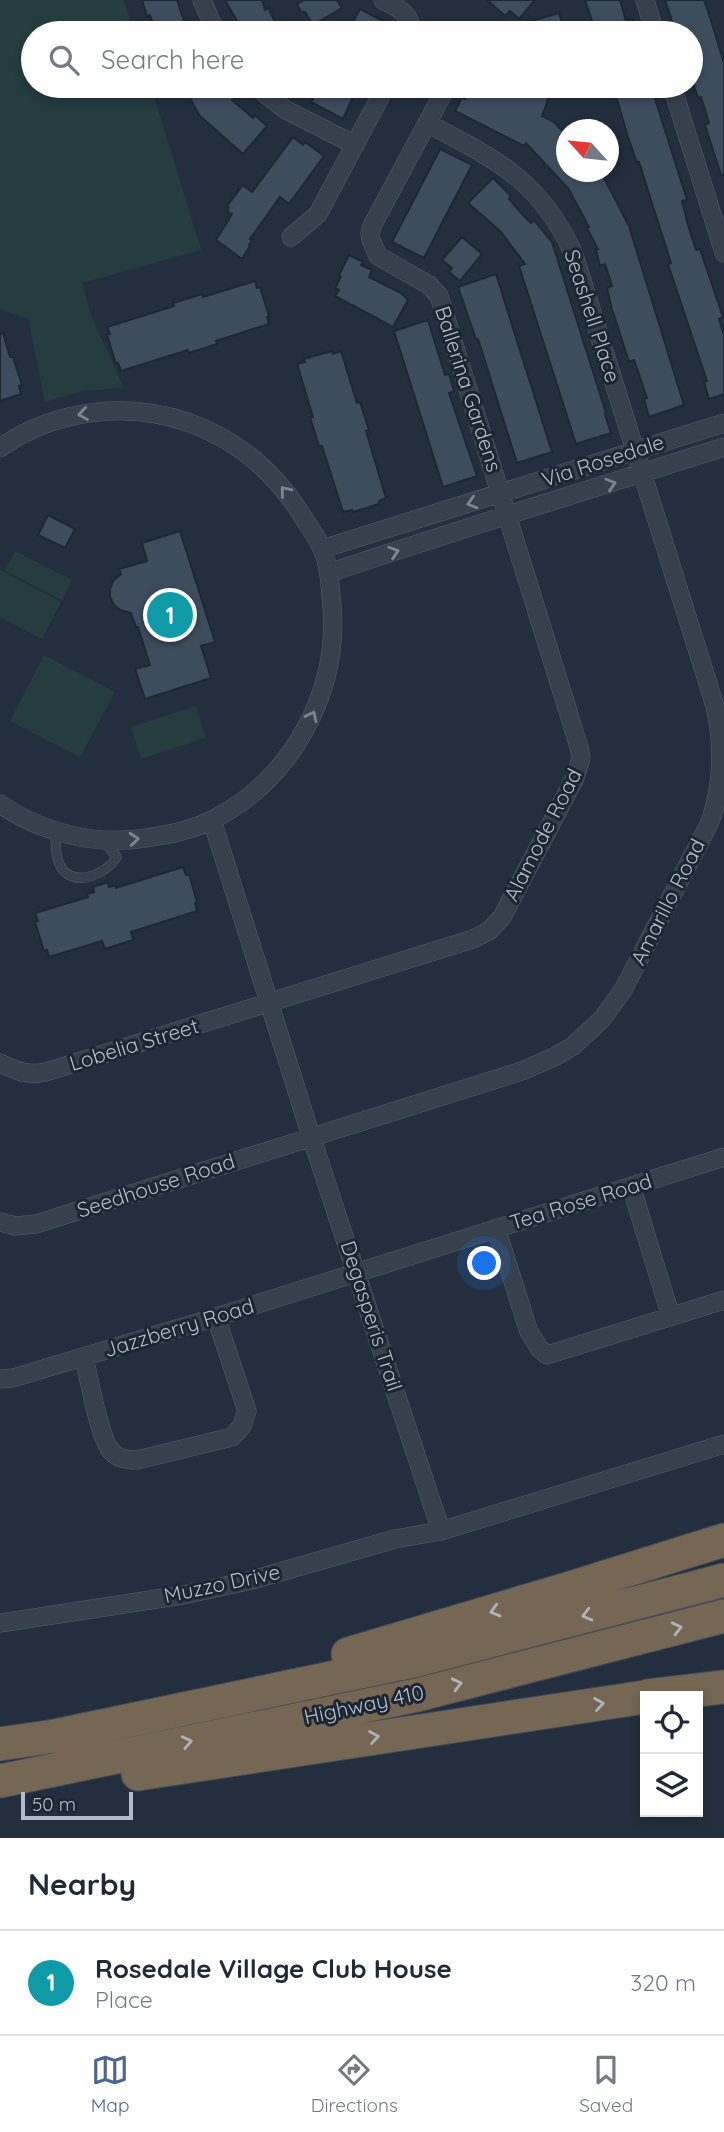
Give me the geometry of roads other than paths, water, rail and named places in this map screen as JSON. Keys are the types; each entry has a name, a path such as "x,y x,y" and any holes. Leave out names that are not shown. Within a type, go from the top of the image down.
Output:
{"highway":[{"path":"55,1736 92,1712 361,1651 724,1540"},
{"name":"Highway 410","path":"0,1744 55,1736 417,1660 724,1580"},
{"name":"Highway 410","path":"0,1781 417,1695 724,1616"},
{"path":"689,1691 724,1687"},
{"path":"0,1788 26,1790 640,1697"}],"street":[{"path":"202,0 210,21"},
{"path":"383,0 406,14 410,21"},
{"path":"645,0 651,21"},
{"path":"270,98 286,110 355,145"},
{"path":"290,237 318,214 380,98"},
{"name":"Ballerina Gardens","path":"441,98 372,226 371,240 378,256 429,285 439,296 507,514"},
{"path":"675,98 724,253"},
{"name":"Seashell Place","path":"427,123 509,169 543,201 561,227 574,255 642,474"},
{"path":"0,448 42,425 92,412 134,411 177,419 215,433 260,464 282,486 297,507 322,549 329,573 333,621 332,646 323,691 299,741 267,781 212,820 164,835 134,840 103,840 55,831 0,804"},
{"name":"Via Rosedale","path":"322,549 724,423"},
{"name":"Via Rosedale","path":"329,573 507,514 724,447"},
{"name":"Amarillo Road","path":"311,1136 522,1071 573,1046 602,1019 623,989 710,822 721,773 719,724 642,474"},
{"name":"Alamode Road","path":"269,1002 473,939 489,931 502,917 575,778 580,758 579,747 507,514"},
{"name":"Degasperis Trail","path":"212,820 311,1136 441,1531"},
{"name":"Lobelia Street","path":"0,1063 19,1073 38,1074 269,1002"},
{"name":"Seedhouse Road","path":"0,1222 15,1226 36,1224 311,1136"},
{"name":"Tea Rose Road","path":"357,1272 724,1157"},
{"path":"631,1186 671,1317"},
{"path":"496,1228 529,1332 539,1348 547,1354 724,1300"},
{"name":"Jazzberry Road","path":"0,1379 13,1378 84,1357 357,1272"},
{"path":"84,1357 103,1435 112,1453 124,1459 137,1460 232,1437 242,1426 247,1412 216,1317"},
{"path":"441,1531 724,1444"},
{"name":"Muzzo Drive","path":"0,1623 183,1595 251,1580 395,1539 441,1531"}],"lane":[{"path":"55,831 63,870 81,878 110,868 117,857 103,840"}],"place":[{"name":"Rosedale Village Club House","path":"170,615"}]}
